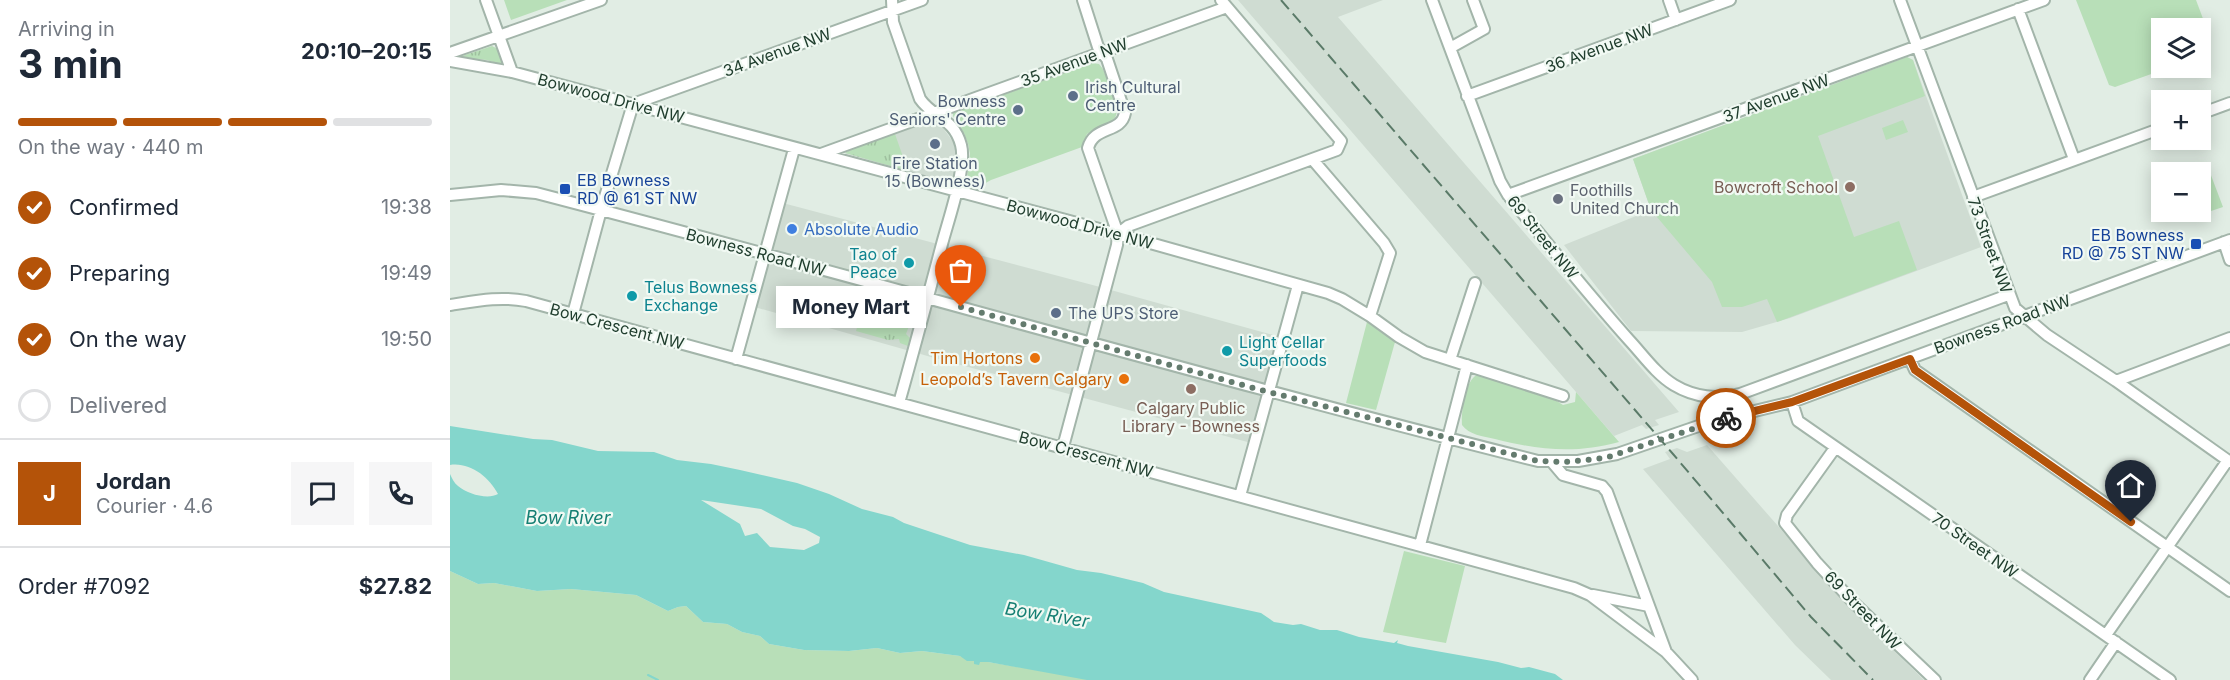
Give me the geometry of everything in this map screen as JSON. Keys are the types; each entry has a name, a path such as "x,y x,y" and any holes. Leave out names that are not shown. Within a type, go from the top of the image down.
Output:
{"street":[{"path":"486,0 512,72"},
{"path":"450,53 601,0"},
{"name":"34 Avenue NW","path":"633,104 893,5 922,0"},
{"path":"1063,447 1118,234 1088,148 1095,135 1120,124 1125,117 1125,110 1109,64 1102,52 1083,0"},
{"name":"69 Street NW","path":"1432,0 1500,181 1508,195 1660,375 1679,388 1701,395"},
{"path":"1450,48 1484,29 1473,0"},
{"path":"1669,0 1676,20"},
{"name":"36 Avenue NW","path":"1467,96 1730,0"},
{"name":"73 Street NW","path":"1900,0 2008,295 2015,308 2047,335 2229,461"},
{"name":"37 Avenue NW","path":"1508,195 2044,0"},
{"path":"1118,234 1128,226 1337,150 1341,141 1224,3"},
{"name":"35 Avenue NW","path":"820,154 1102,52 1224,3"},
{"path":"893,5 893,22 920,99 925,106 946,120 961,145 963,156 956,192 900,403"},
{"path":"2018,9 2074,159"},
{"name":"Bowwood Drive NW","path":"450,61 512,72 1118,234 1298,285 1342,299 1425,352 1563,396"},
{"path":"573,314 633,104"},
{"path":"2211,110 2230,104"},
{"path":"1973,196 2151,132"},
{"path":"736,359 794,149"},
{"path":"1313,160 1390,254 1370,316"},
{"name":"Bowness Road NW","path":"450,195 476,191 514,190 536,193 1269,392 1448,439 1538,461 1552,462 1585,461 1617,454 1713,421 1792,402 2227,241"},
{"path":"2227,241 2230,260"},
{"path":"1450,360 1475,283"},
{"path":"1240,496 1298,285"},
{"name":"Bowness Road NW","path":"1701,395 1717,398 1740,394 2008,295"},
{"name":"Bow Crescent NW","path":"450,305 494,298 511,298 802,379 900,403 1420,545 1590,595 1666,652 1692,680"},
{"path":"2116,381 2230,338"},
{"path":"1910,359 1915,370 2230,591"},
{"path":"1420,545 1467,365"},
{"name":"70 Street NW","path":"1792,402 1798,421 2170,680"},
{"name":"69 Street NW","path":"1835,448 1787,515 1785,523 1854,603 1935,680"},
{"path":"2106,635 2229,461"},
{"path":"1552,462 1563,475 1602,486 1607,492 1666,652"},
{"path":"1590,595 1649,606"},
{"path":"2090,680 2116,642"}],"shaded area":[{"path":"1238,0 1383,0 1338,17 1679,412 1655,420 1659,425 1646,429 1642,425 1614,436"},
{"name":"Bowcroft School","path":"1907,57 1913,60 1981,247 1790,318 1742,332 1631,331 1564,245 1651,210 1633,159"},
{"path":"930,121 940,124 954,143 957,159 953,178 949,182 845,153"},
{"path":"779,202 1284,338 1255,444 751,306"},
{"path":"1707,445 1848,606 1924,680 1831,680 1795,645 1643,469 1670,459 1665,452 1677,448 1687,452"}],"green space":[{"path":"504,0 567,0 511,20"},
{"path":"2076,0 2196,0 2203,18 2151,18 2151,74 2115,87 2109,85"},
{"path":"492,46 498,49 505,66 462,56"},
{"name":"Bowcroft School","path":"1907,57 1913,60 1925,96 1818,136 1854,237 1899,221 1917,270 1777,322 1767,299 1742,307 1722,307 1712,282 1651,210 1633,159"},
{"path":"1092,63 1099,64 1103,69 1111,88 1117,110 1113,120 1087,134 1082,147 991,180 975,189 966,186 970,154 964,133 953,113"},
{"path":"1903,120 1908,132 1886,140 1882,128"},
{"path":"895,134 908,171 845,153 851,149"},
{"path":"2211,175 2223,207 2211,211"},
{"path":"871,298 886,303 887,299 903,303 902,307 910,311 915,304 917,306 913,326 909,326 906,334 910,338 908,346 900,343 899,339 888,340 856,331 862,310 865,310"},
{"path":"1367,322 1395,342 1376,410 1346,403"},
{"path":"1477,375 1552,398 1563,405 1575,402 1576,392 1619,442 1588,448 1557,449 1526,446 1472,433 1462,425 1462,413 1469,383"},
{"path":"1404,551 1465,566 1446,643 1383,632"},
{"path":"450,571 478,584 494,583 537,591 571,589 636,595 668,611 686,606 703,622 727,624 742,632 760,636 769,644 804,650 849,651 877,648 900,653 922,651 1098,680 450,680"}],"water":[{"name":"Bow River","path":"450,426 552,440 598,451 654,452 677,460 711,464 797,483 862,509 893,517 904,523 970,545 1024,555 1077,570 1143,583 1164,592 1261,613 1274,622 1301,624 1320,630 1337,630 1359,637 1394,643 1398,640 1397,643 1408,646 1521,668 1529,667 1555,674 1563,680 1087,680 988,662 980,662 979,665 960,656 922,651 900,653 877,648 849,651 804,650 769,644 760,636 742,632 727,624 703,622 686,606 668,611 636,595 571,589 537,591 494,583 478,584 450,571 450,474 462,489 483,496 498,494 490,482 472,468 450,465","holes":["701,500 761,509 820,537 819,543 804,550 770,547 757,533 745,536 740,524"]}],"waterway":[{"path":"648,675 658,680"}],"railway":[{"path":"1281,0 1811,617 1873,680"}],"way so far":[{"path":"961,307 1257,389 1538,461 1565,462 1605,458 1686,429 1726,418"}],"place":[{"name":"Irish Cultural Centre","path":"1073,96"},
{"name":"Bowness Seniors' Centre","path":"1018,110"},
{"name":"Fire Station 15 (Bowness)","path":"935,144"},
{"name":"Bowcroft School","path":"1850,187"},
{"name":"EB Bowness RD @ 61 ST NW","path":"565,189"},
{"name":"Foothills United Church","path":"1558,199"},
{"name":"Absolute Audio","path":"792,229"},
{"name":"EB Bowness RD @ 75 ST NW","path":"2196,244"},
{"name":"Tao of Peace","path":"909,263"},
{"name":"Telus Bowness Exchange","path":"632,296"},
{"name":"Money Mart","path":"961,307"},
{"name":"The UPS Store","path":"1056,313"},
{"name":"Light Cellar Superfoods","path":"1227,351"},
{"name":"Tim Hortons","path":"1035,358"},
{"name":"Leopold’s Tavern Calgary","path":"1124,379"},
{"name":"Calgary Public Library - Bowness","path":"1191,389"}],"route":[{"path":"1726,418 1792,402 1910,359 1915,370 2131,522"}]}
